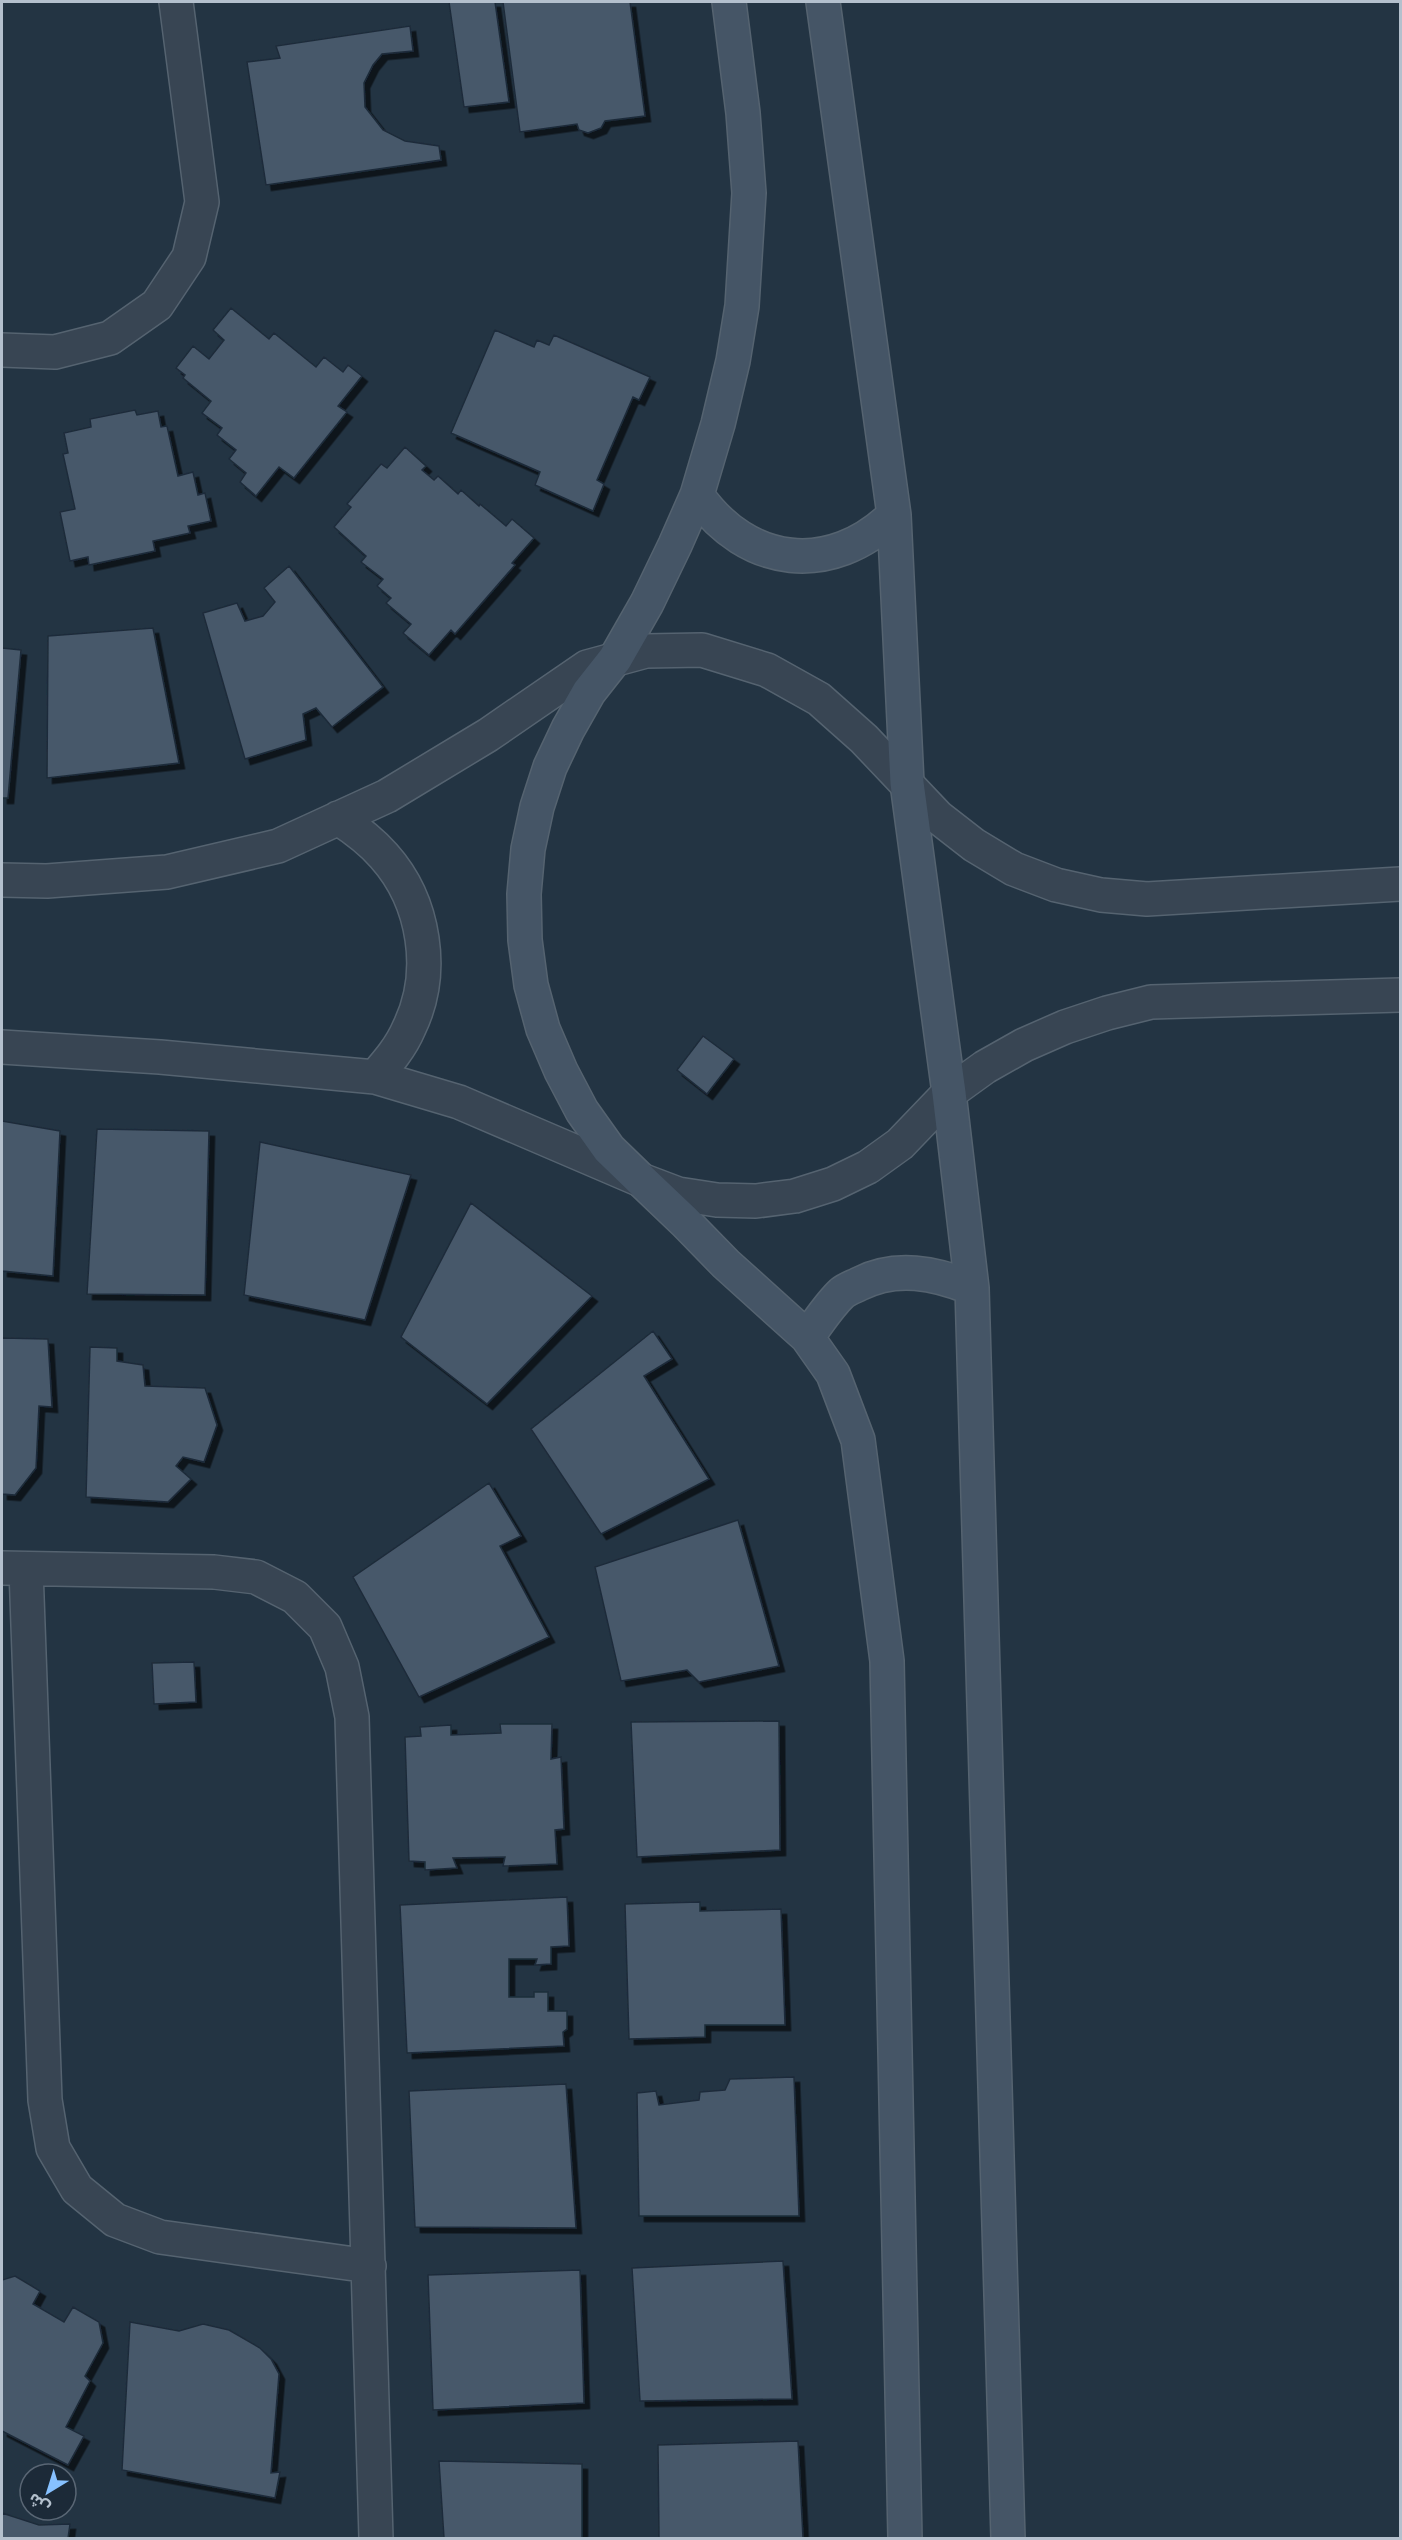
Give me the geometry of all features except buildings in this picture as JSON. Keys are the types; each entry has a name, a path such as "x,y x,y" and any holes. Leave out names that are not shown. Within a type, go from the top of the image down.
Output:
{"street":[{"path":"2,350 55,352 110,338 157,305 189,258 202,202 176,2"},
{"path":"729,2 749,193 742,306 733,361 718,424 697,495 647,603 615,659 590,692 568,729 550,767 537,807 528,849 524,894 525,940 531,985 540,1018 561,1071 582,1111 609,1149 726,1264 807,1337 833,1374 858,1440 887,1662 905,2538"},
{"path":"823,2 894,515 907,783 949,1093 972,1288 1008,2538"},
{"path":"697,495 710,514 727,530 768,551 791,556 814,556 837,552 878,531 894,515"},
{"path":"2,880 47,881 166,872 278,846 387,796 488,735 587,667 646,651 702,650 767,670 819,699 864,739 938,817 974,845 1014,869 1056,885 1101,896 1147,899 1401,884"},
{"path":"338,818 363,835 385,856 411,900 422,939 424,969 419,999 410,1028 395,1054 375,1077"},
{"path":"2,1047 160,1057 375,1077 459,1102 640,1180 678,1194 717,1200 756,1201 795,1196 833,1184 868,1167 900,1144 949,1093 985,1067 1024,1045 1086,1020 1151,1002 1401,995"},
{"path":"807,1337 843,1292 867,1280 893,1273 920,1273 946,1277 972,1288"},
{"path":"369,2266 160,2236 115,2220 77,2189 53,2148 45,2100 14,1568 214,1572 256,1577 295,1597 325,1627 342,1666 352,1717 369,2266 376,2538"}]}
